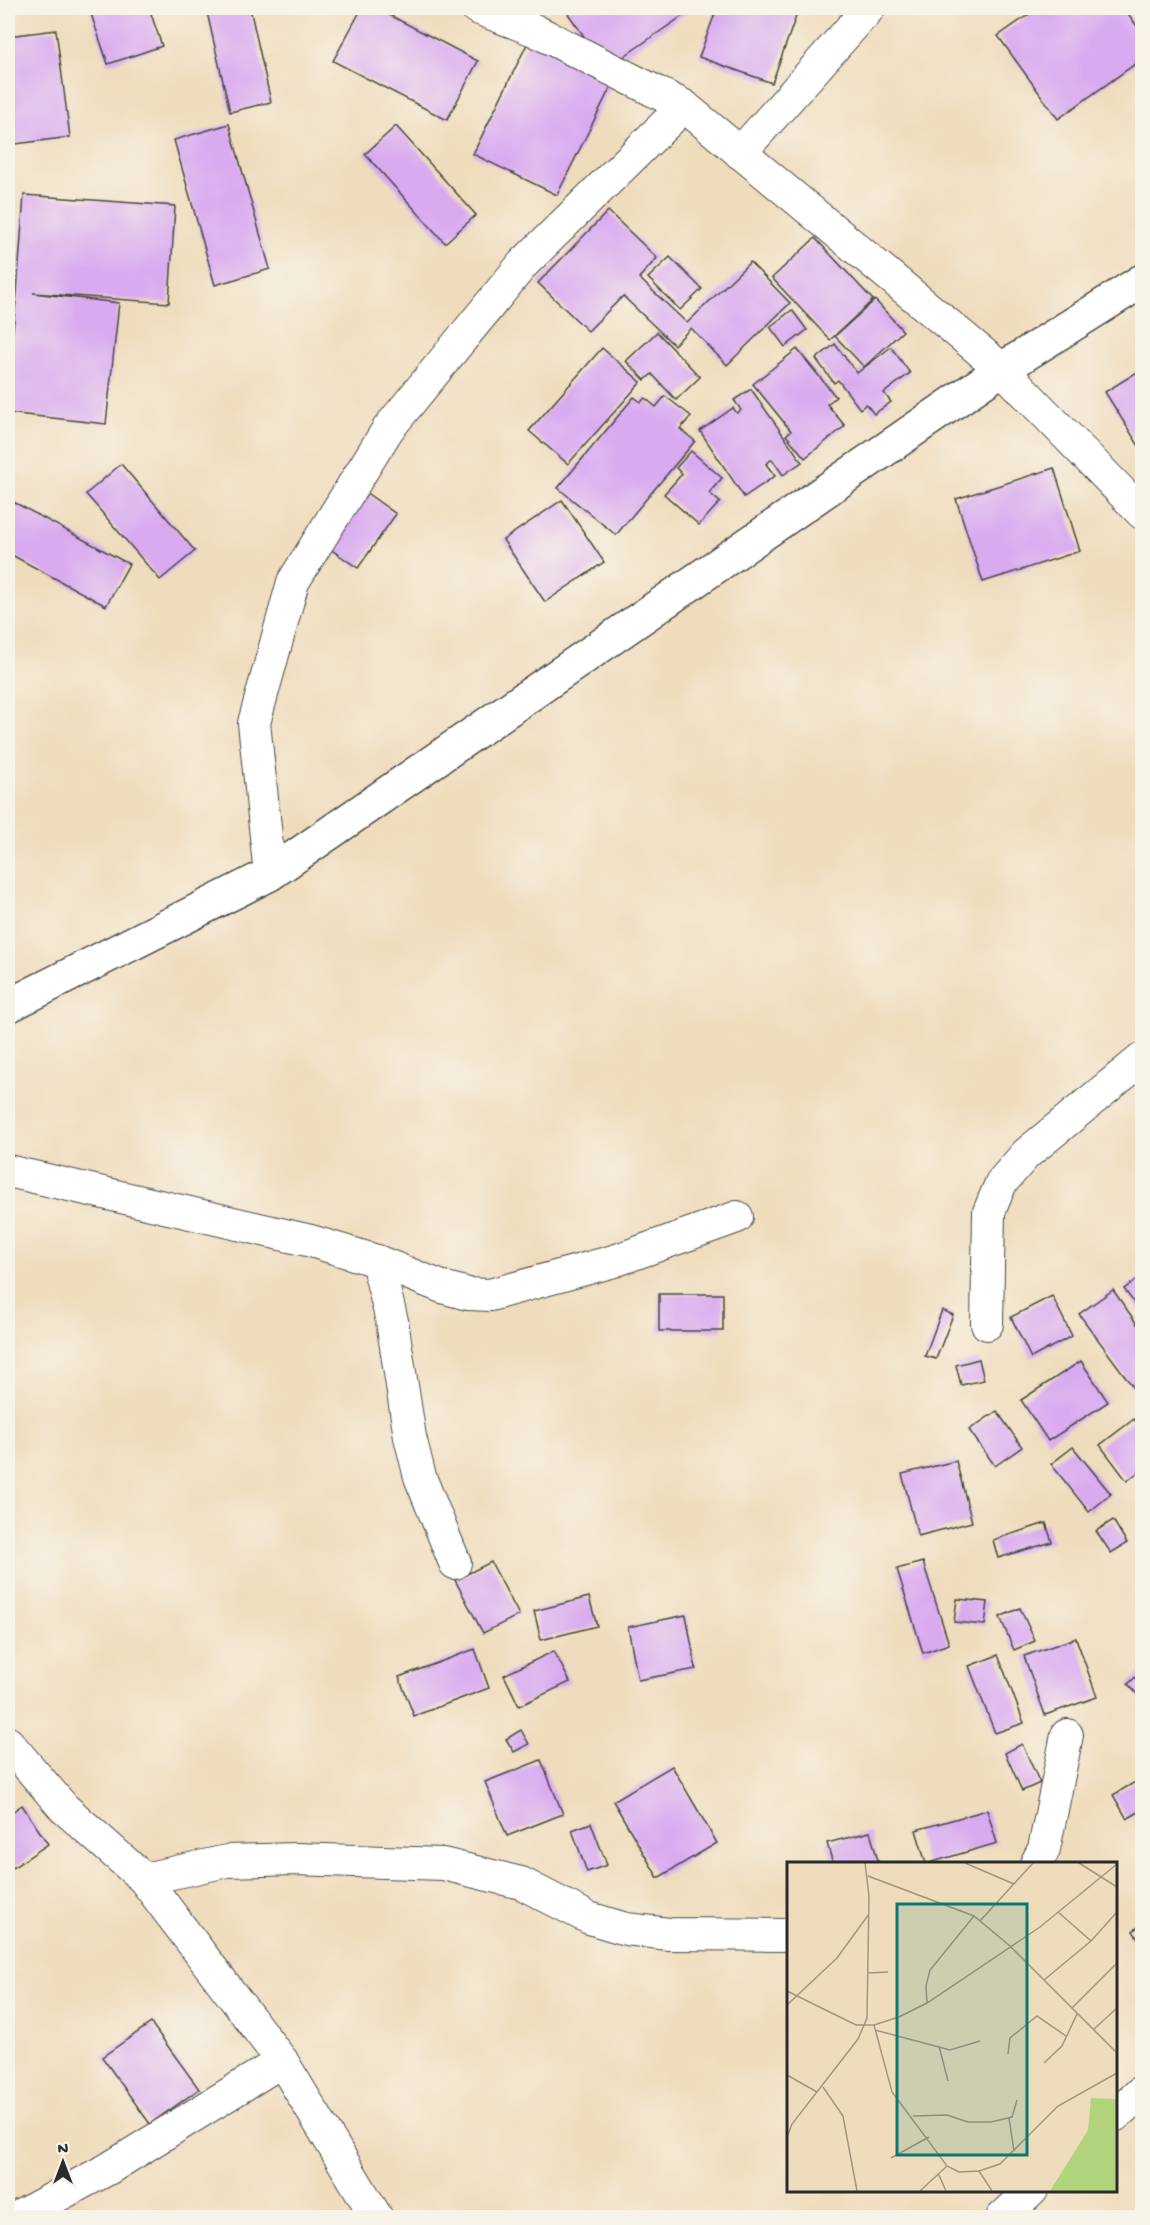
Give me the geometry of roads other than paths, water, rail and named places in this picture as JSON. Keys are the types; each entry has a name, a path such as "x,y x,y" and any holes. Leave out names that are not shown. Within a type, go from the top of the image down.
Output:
{"street":[{"path":"477,8 534,30 684,106 1002,369 1143,513"},
{"path":"740,153 869,8"},
{"path":"270,874 254,723 292,582 388,429 516,273 684,106"},
{"path":"8,1006 270,874 1002,369 1143,281"},
{"path":"987,1324 989,1212 1001,1182 1026,1154 1143,1059"},
{"path":"8,1171 311,1241 377,1261 442,1287 468,1294 490,1295 614,1261 736,1217"},
{"path":"377,1261 392,1321 410,1437 420,1477 455,1563"},
{"path":"1037,1862 1044,1849 1067,1736"},
{"path":"8,1743 64,1808 144,1880 282,2061 378,2217"},
{"path":"144,1880 227,1861 295,1859 443,1864 521,1883 589,1918 626,1929 669,1934 787,1935"},
{"path":"16,2217 108,2169 282,2061"},
{"path":"1117,2114 1143,2091"},
{"path":"1002,2217 1030,2192"}]}
